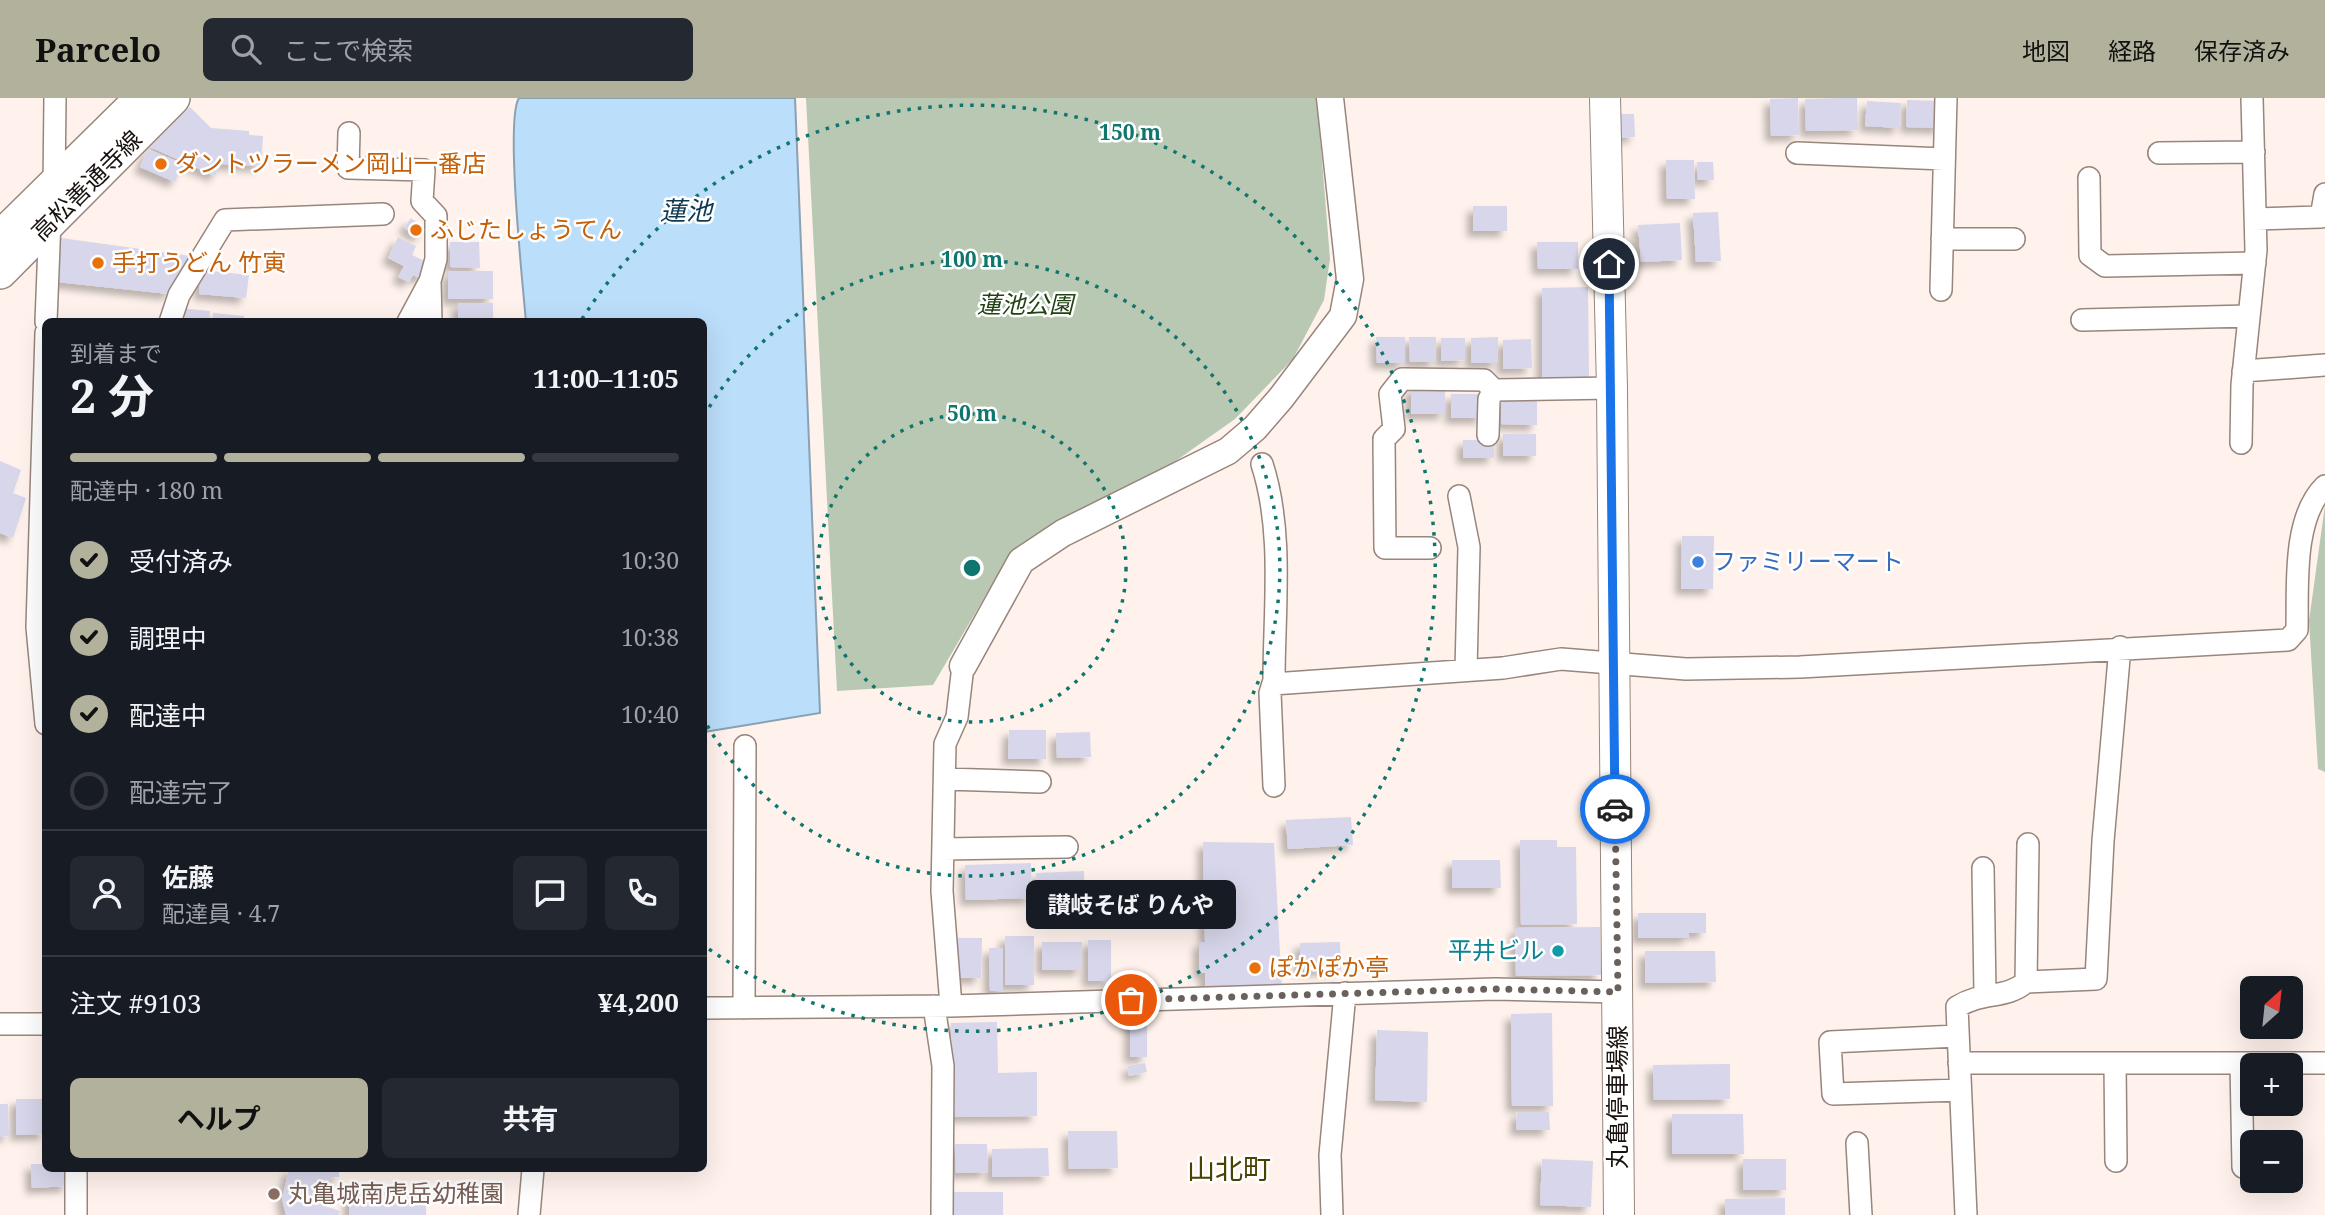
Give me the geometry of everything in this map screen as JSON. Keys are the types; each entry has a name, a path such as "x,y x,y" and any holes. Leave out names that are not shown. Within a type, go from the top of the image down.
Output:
{"main road":[{"name":"高松善通寺線","path":"0,238 142,98"},
{"name":"高松善通寺線","path":"0,272 49,226 173,98"},
{"name":"丸亀停車場線","path":"1605,98 1612,388 1612,665 1619,1215"}],"street":[{"path":"46,318 49,226 55,185 55,98"},
{"path":"942,1215 945,744 957,717 963,666 1021,561 1063,533 1228,451 1255,428 1281,398 1343,316 1350,279 1330,98"},
{"path":"2241,443 2243,371 2255,263 2252,98"},
{"path":"1941,290 1944,159 1951,99"},
{"path":"349,133 348,168 424,170 422,201 436,216 436,259 430,281 410,318"},
{"path":"1797,153 1852,146 1944,159"},
{"path":"2159,153 2254,152"},
{"path":"2089,178 2090,255 2105,266 2255,263"},
{"path":"2256,219 2321,218 2325,194"},
{"path":"171,318 179,295 225,220 383,214"},
{"path":"1942,239 2014,239"},
{"path":"430,281 431,318"},
{"path":"2082,320 2249,316"},
{"path":"2243,371 2325,365"},
{"path":"1430,548 1385,548 1384,439 1394,429 1390,394 1402,379 1484,380 1494,390 1612,388"},
{"path":"1488,435 1489,399 1494,390"},
{"path":"42,464 37,627 42,681"},
{"path":"1262,464 1270,490 1273,530 1274,786"},
{"path":"1273,684 1466,670 1561,659 1686,669 1800,667 2120,647 2288,640 2297,630 2298,574 2305,516 2325,486"},
{"path":"1459,496 1469,547 1466,670"},
{"path":"1966,1215 1957,1007 1973,997 1985,994 2013,993 2026,982 2096,979 2103,841 2120,647"},
{"path":"744,1008 745,746"},
{"path":"946,779 1040,782"},
{"path":"943,849 1035,837 1067,847"},
{"path":"2026,982 2028,844"},
{"path":"1983,868 1985,994"},
{"path":"707,1008 942,1006 1495,989 1618,992"},
{"path":"1332,1215 1330,1155 1345,993"},
{"path":"0,1024 42,1024"},
{"path":"1957,1035 1830,1041 1833,1094 1960,1090"},
{"path":"1959,1063 2240,1063"},
{"path":"2115,1063 2116,1161"},
{"path":"2303,1063 2325,1063"},
{"path":"1857,1143 1861,1215"},
{"path":"76,1172 76,1215"},
{"path":"529,1215 533,1172"}],"green space":[{"name":"蓮池公園","path":"806,98 1317,98 1330,259 1324,300 1293,359 1235,419 1170,465 1067,516 1004,564 933,685 837,691"},
{"path":"2325,505 2325,772 2318,769 2309,621"}],"water":[{"name":"蓮池","path":"519,98 795,98 820,713 707,732 707,318 526,318 514,169 515,112"}],"building":[{"path":"1798,98 1799,135 1771,136 1770,99"},
{"path":"1857,98 1858,130 1806,131 1805,99"},
{"path":"1907,100 1943,101 1942,128 1906,127"},
{"path":"1867,101 1901,103 1900,128 1865,126"},
{"path":"190,107 211,128 249,131 249,135 263,136 261,166 221,164 215,176 150,147"},
{"path":"1613,114 1634,114 1635,137 1614,138"},
{"path":"148,149 184,164 175,182 140,167"},
{"path":"1666,160 1694,160 1695,199 1667,199"},
{"path":"1697,162 1713,162 1714,180 1698,180"},
{"path":"1473,206 1507,206 1507,231 1473,231"},
{"path":"1718,212 1721,261 1696,262 1693,213"},
{"path":"411,218 425,229 418,237 404,227"},
{"path":"1680,223 1682,260 1641,262 1638,225"},
{"path":"398,237 416,246 412,255 429,263 422,279 413,275 409,282 398,277 404,266 388,258"},
{"path":"61,238 191,256 169,294 57,282"},
{"path":"450,242 479,242 480,268 450,267"},
{"path":"1537,242 1578,242 1578,269 1538,269"},
{"path":"201,270 249,275 246,298 199,294"},
{"path":"448,271 493,271 493,299 448,299"},
{"path":"1588,287 1589,378 1542,379 1542,288"},
{"path":"458,303 493,303 493,318 458,318"},
{"path":"178,308 210,311 209,318 177,318"},
{"path":"213,313 244,316 244,318 213,318"},
{"path":"1376,337 1405,337 1405,363 1377,363"},
{"path":"1409,337 1436,337 1436,362 1410,362"},
{"path":"1498,337 1498,363 1471,363 1471,338"},
{"path":"1441,338 1465,338 1465,360 1441,361"},
{"path":"1531,339 1532,368 1503,369 1503,340"},
{"path":"1411,387 1445,387 1445,414 1411,414"},
{"path":"1451,394 1483,394 1483,418 1451,418"},
{"path":"1501,399 1537,399 1537,425 1501,424"},
{"path":"1503,434 1536,434 1536,456 1503,456"},
{"path":"1463,440 1494,440 1494,458 1463,458"},
{"path":"0,461 21,470 13,493 26,498 13,538 0,533"},
{"name":"ファミリーマート","path":"1682,536 1714,536 1713,589 1681,589"},
{"path":"1009,730 1046,730 1046,759 1008,759"},
{"path":"1090,732 1091,757 1057,758 1056,733"},
{"path":"1351,817 1353,845 1288,849 1286,820"},
{"path":"1520,840 1557,840 1557,847 1576,847 1577,924 1521,925"},
{"path":"1203,842 1274,843 1282,990 1205,991 1205,973 1199,973 1199,942 1205,942"},
{"path":"1452,860 1500,860 1501,888 1452,888"},
{"path":"1031,863 1032,898 966,900 965,865"},
{"path":"1084,871 1085,902 1037,904 1036,873"},
{"path":"1638,913 1706,913 1706,933 1689,933 1689,938 1638,938"},
{"name":"平井ビル","path":"1600,927 1601,975 1516,976 1515,928"},
{"path":"1005,936 1034,936 1034,985 1005,985"},
{"path":"954,938 982,938 981,978 955,978"},
{"path":"1088,940 1111,940 1111,981 1088,981"},
{"path":"1042,942 1082,942 1082,970 1042,970"},
{"path":"1340,942 1341,970 1300,970 1300,943"},
{"path":"989,948 1003,948 1003,991 990,991"},
{"path":"1645,951 1715,951 1716,982 1645,983"},
{"path":"1130,1011 1147,1011 1147,1057 1130,1057"},
{"path":"1552,1013 1553,1106 1512,1106 1511,1014"},
{"path":"997,1022 998,1073 1037,1072 1037,1116 952,1117 951,1023"},
{"path":"1377,1030 1428,1032 1427,1102 1375,1100"},
{"path":"1145,1063 1147,1072 1129,1076 1128,1066"},
{"path":"1730,1064 1730,1099 1654,1100 1653,1065"},
{"path":"16,1099 42,1099 42,1134 16,1135"},
{"path":"0,1104 8,1104 9,1136 0,1137"},
{"path":"1517,1112 1549,1112 1550,1130 1516,1130"},
{"path":"1672,1114 1743,1114 1744,1154 1672,1154"},
{"path":"1068,1131 1117,1131 1118,1168 1069,1169"},
{"path":"955,1144 987,1144 988,1172 956,1173"},
{"path":"1048,1148 1049,1176 992,1177 992,1149"},
{"path":"1542,1159 1593,1161 1591,1207 1540,1205"},
{"path":"1743,1159 1786,1159 1786,1190 1743,1190"},
{"path":"31,1164 42,1164 42,1172 68,1172 68,1186 32,1188"},
{"path":"288,1172 339,1172 339,1177 333,1177 324,1184 322,1198 328,1207 340,1211 339,1215 286,1215 282,1199"},
{"path":"349,1192 426,1192 426,1215 349,1215"},
{"path":"949,1192 1003,1192 1003,1215 949,1215"},
{"path":"1785,1198 1785,1215 1725,1215 1725,1199"}],"way so far":[{"path":"1131,1000 1495,989 1618,992 1615,809"}],"place":[{"name":"ダントツラーメン岡山一番店","path":"161,164"},
{"name":"ふじたしょうてん","path":"416,230"},
{"name":"手打うどん 竹寅","path":"98,263"},
{"name":"ファミリーマート","path":"1698,562"},
{"name":"平井ビル","path":"1558,951"},
{"name":"ぽかぽか亭","path":"1255,968"},
{"name":"讃岐そば りんや","path":"1131,1000"},
{"name":"丸亀城南虎岳幼稚園","path":"274,1194"}],"district":[{"name":"山北町","path":"1229,1169"}],"route":[{"path":"1609,264 1615,809"}]}
